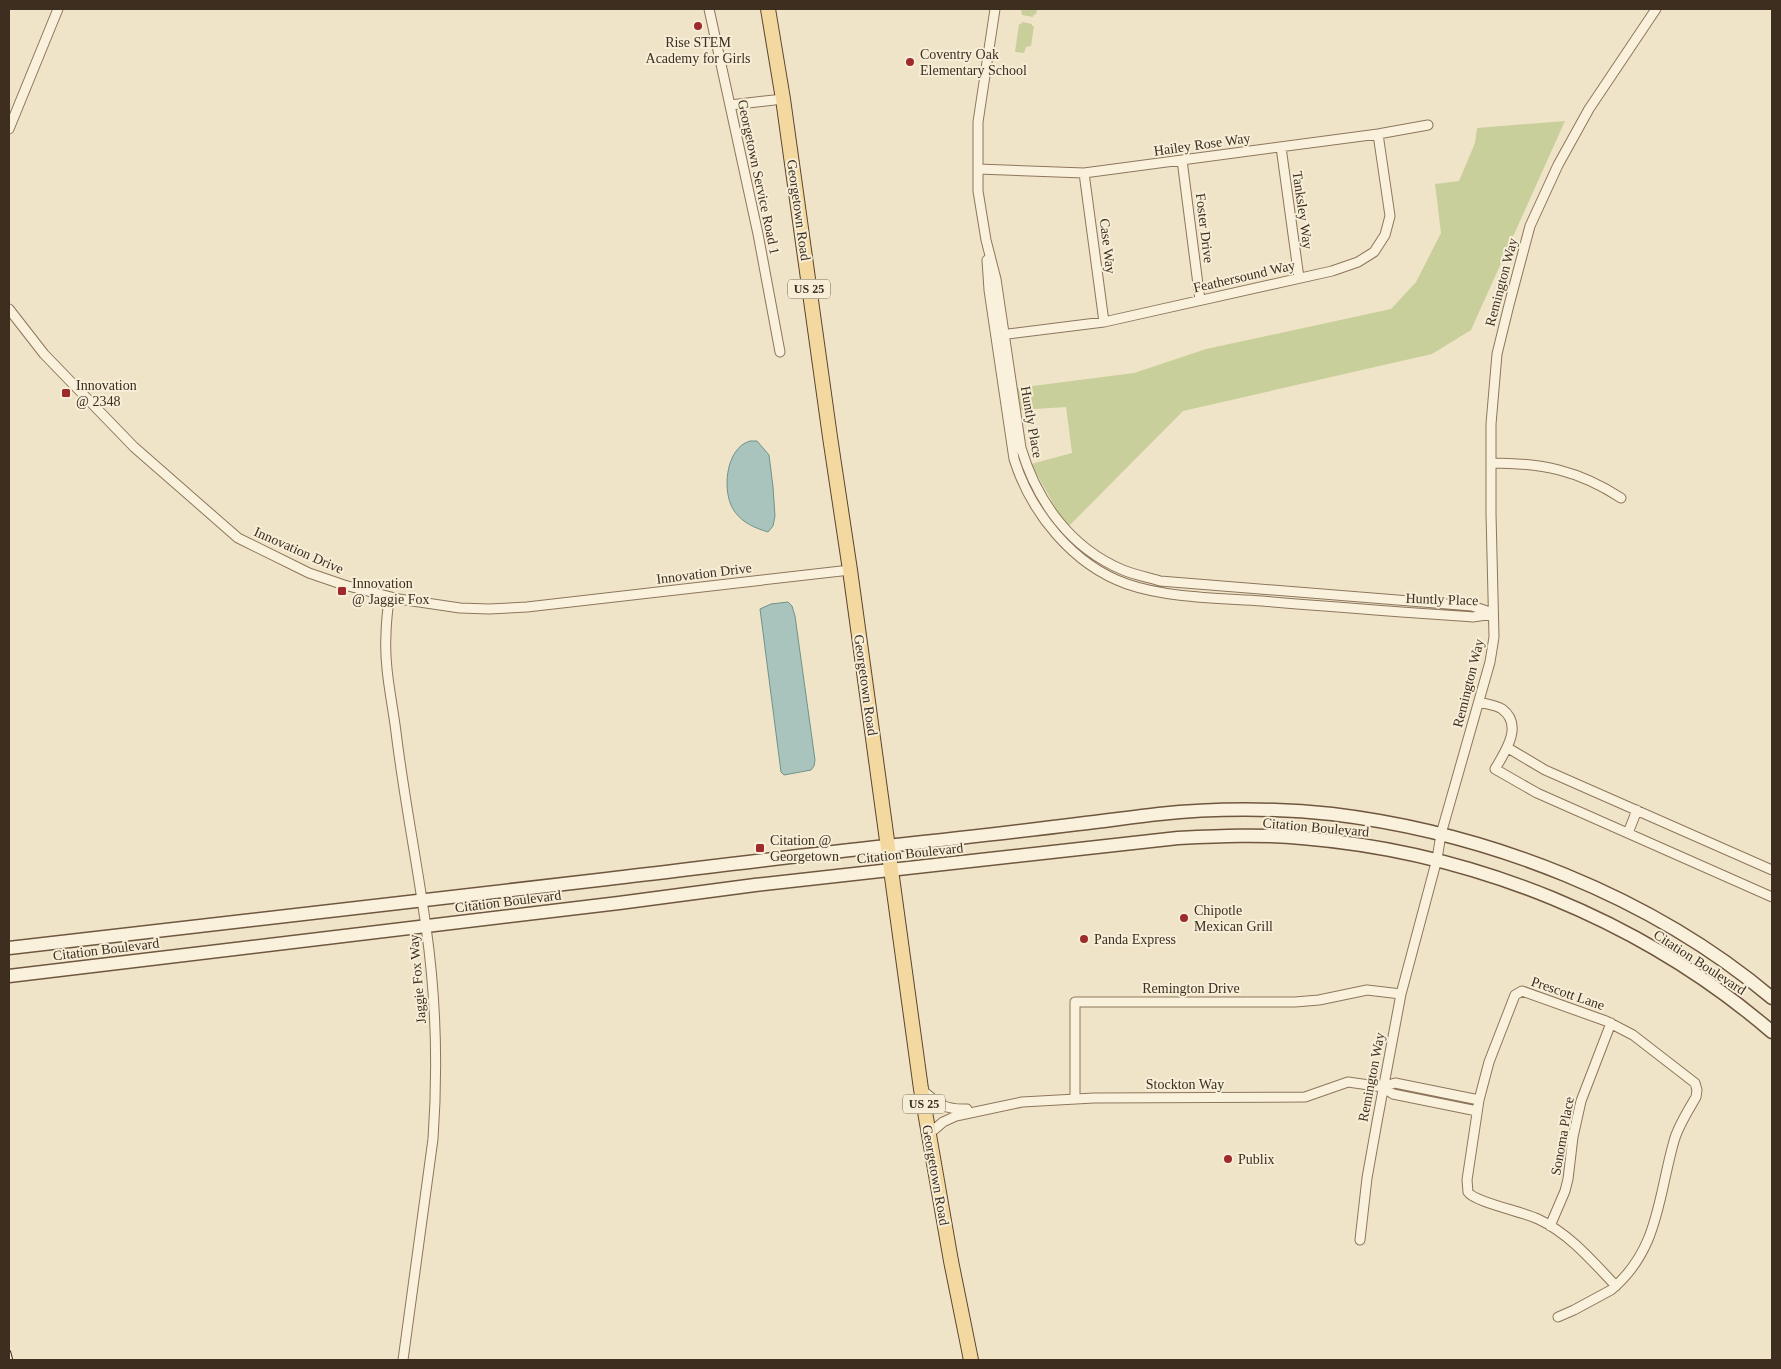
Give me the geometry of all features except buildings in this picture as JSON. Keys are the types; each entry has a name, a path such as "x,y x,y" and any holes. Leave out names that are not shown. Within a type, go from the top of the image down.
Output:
{"main road":[{"name":"Georgetown Road","path":"768,9 783,100 850,570 921,1089 971,1360"},
{"name":"Citation Boulevard","path":"9,948 1162,814 1208,811 1282,811 1321,813 1376,821 1441,834 1541,866 1588,885 1632,906 1704,947 1756,984 1772,998"},
{"name":"Citation Boulevard","path":"9,976 754,885 1178,838 1223,836 1302,837 1374,847 1436,859 1511,883 1576,908 1652,947 1690,971 1735,1002 1772,1032"}],"street":[{"path":"9,130 58,9"},
{"name":"Georgetown Service Road 1","path":"709,9 758,234 780,352"},
{"name":"Huntly Place","path":"994,9 978,122 980,211 986,240 989,290 1000,336 1010,438 1019,477 1033,504 1063,542 1101,572 1126,584 1155,592 1473,617 1494,613"},
{"name":"Remington Way","path":"1360,1240 1367,1178 1401,994 1441,834 1490,662 1494,637 1491,424 1497,354 1530,226 1558,165 1588,108 1656,9"},
{"path":"730,104 783,100"},
{"name":"Hailey Rose Way","path":"978,169 1084,173 1378,134 1428,125"},
{"name":"Feathersound Way","path":"1000,336 1104,322 1332,271 1358,262 1374,252 1385,235 1390,216 1378,134"},
{"name":"Tanksley Way","path":"1281,147 1298,278"},
{"name":"Foster Drive","path":"1182,160 1200,300"},
{"name":"Case Way","path":"1084,173 1104,322"},
{"name":"Innovation Drive","path":"9,309 44,354 134,447 238,538 310,573 344,585 389,597 460,608 490,609 527,607 850,570"},
{"path":"1491,463 1522,463 1550,467 1602,485 1621,498"},
{"name":"Jaggie Fox Way","path":"389,597 385,635 388,669 398,754 426,926 434,1018 435,1103 430,1169 403,1360"},
{"path":"1479,702 1501,708 1510,718 1512,729 1508,748 1495,769 1537,793 1772,897"},
{"path":"1508,748 1545,770 1772,870"},
{"path":"1628,833 1638,810"},
{"name":"Remington Drive","path":"1075,1098 1075,1002 1295,1002 1319,1000 1367,990 1401,994"},
{"name":"Prescott Lane","path":"1558,1317 1598,1298 1616,1286 1628,1274 1646,1247 1656,1218 1674,1140 1696,1097 1697,1090 1695,1083 1633,1035 1611,1023 1525,991 1519,992 1515,995 1489,1062 1479,1100 1467,1180 1468,1192 1476,1199 1527,1214 1550,1226 1574,1244 1616,1286"},
{"name":"Sonoma Place","path":"1550,1226 1568,1179 1573,1137 1581,1101 1611,1023"},
{"name":"Stockton Way","path":"929,1134 943,1122 956,1116 1022,1102 1075,1098 1305,1096 1348,1082 1383,1087 1395,1083 1479,1100"},
{"name":"Stockton Way","path":"1383,1087 1393,1094 1477,1111"},
{"name":"Stockton Way","path":"921,1089 945,1108 955,1110 985,1109"}],"green space":[{"path":"1021,9 1037,9 1036,15 1034,14 1033,17 1022,15"},
{"path":"1022,22 1034,26 1031,46 1026,47 1024,53 1015,52 1019,24"},
{"path":"1565,121 1471,330 1432,354 1183,411 1067,528 1031,464 1072,453 1066,407 1021,410 1017,388 1134,373 1206,349 1391,309 1416,282 1441,233 1435,184 1459,181 1475,143 1477,128"}],"water":[{"path":"750,441 757,441 769,455 775,516 773,526 768,532 754,527 742,519 735,512 728,494 728,472 731,462 735,453 742,445"},
{"path":"788,602 792,606 795,616 815,760 811,770 784,775 781,772 760,609 771,604"}],"railway":[{"path":"9,1352 11,1360"}],"place":[{"name":"Rise STEM Academy for Girls","path":"698,26"},
{"name":"Coventry Oak Elementary School","path":"910,62"},
{"name":"Innovation @ 2348","path":"66,393"},
{"name":"Innovation @ Jaggie Fox","path":"342,591"},
{"name":"Citation @ Georgetown","path":"760,848"},
{"name":"Chipotle Mexican Grill","path":"1184,918"},
{"name":"Panda Express","path":"1084,939"},
{"name":"Publix","path":"1228,1159"}]}
